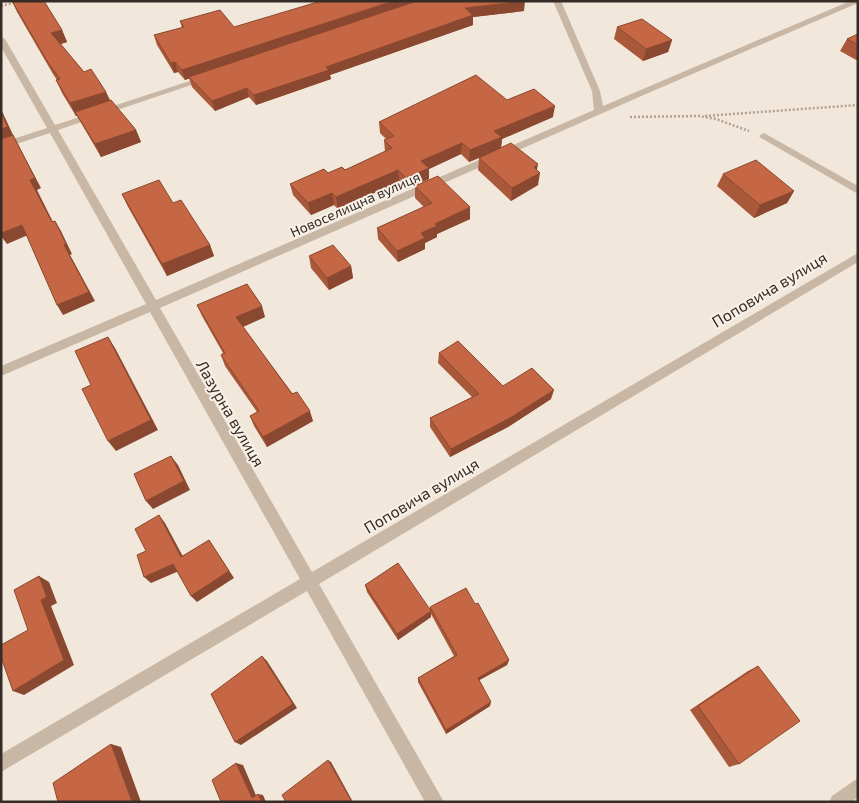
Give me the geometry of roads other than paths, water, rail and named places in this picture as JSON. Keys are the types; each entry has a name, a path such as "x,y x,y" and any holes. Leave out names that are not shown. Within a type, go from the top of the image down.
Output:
{"street":[{"path":"558,1 596,91 599,113"},
{"name":"Новоселищна вулиця","path":"1,371 857,1"},
{"name":"Лазурна вулиця","path":"1,39 434,802"},
{"path":"1,146 211,77"},
{"path":"764,136 858,191"},
{"name":"Поповича вулиця","path":"1,764 858,257"},
{"path":"838,802 858,786"}]}
